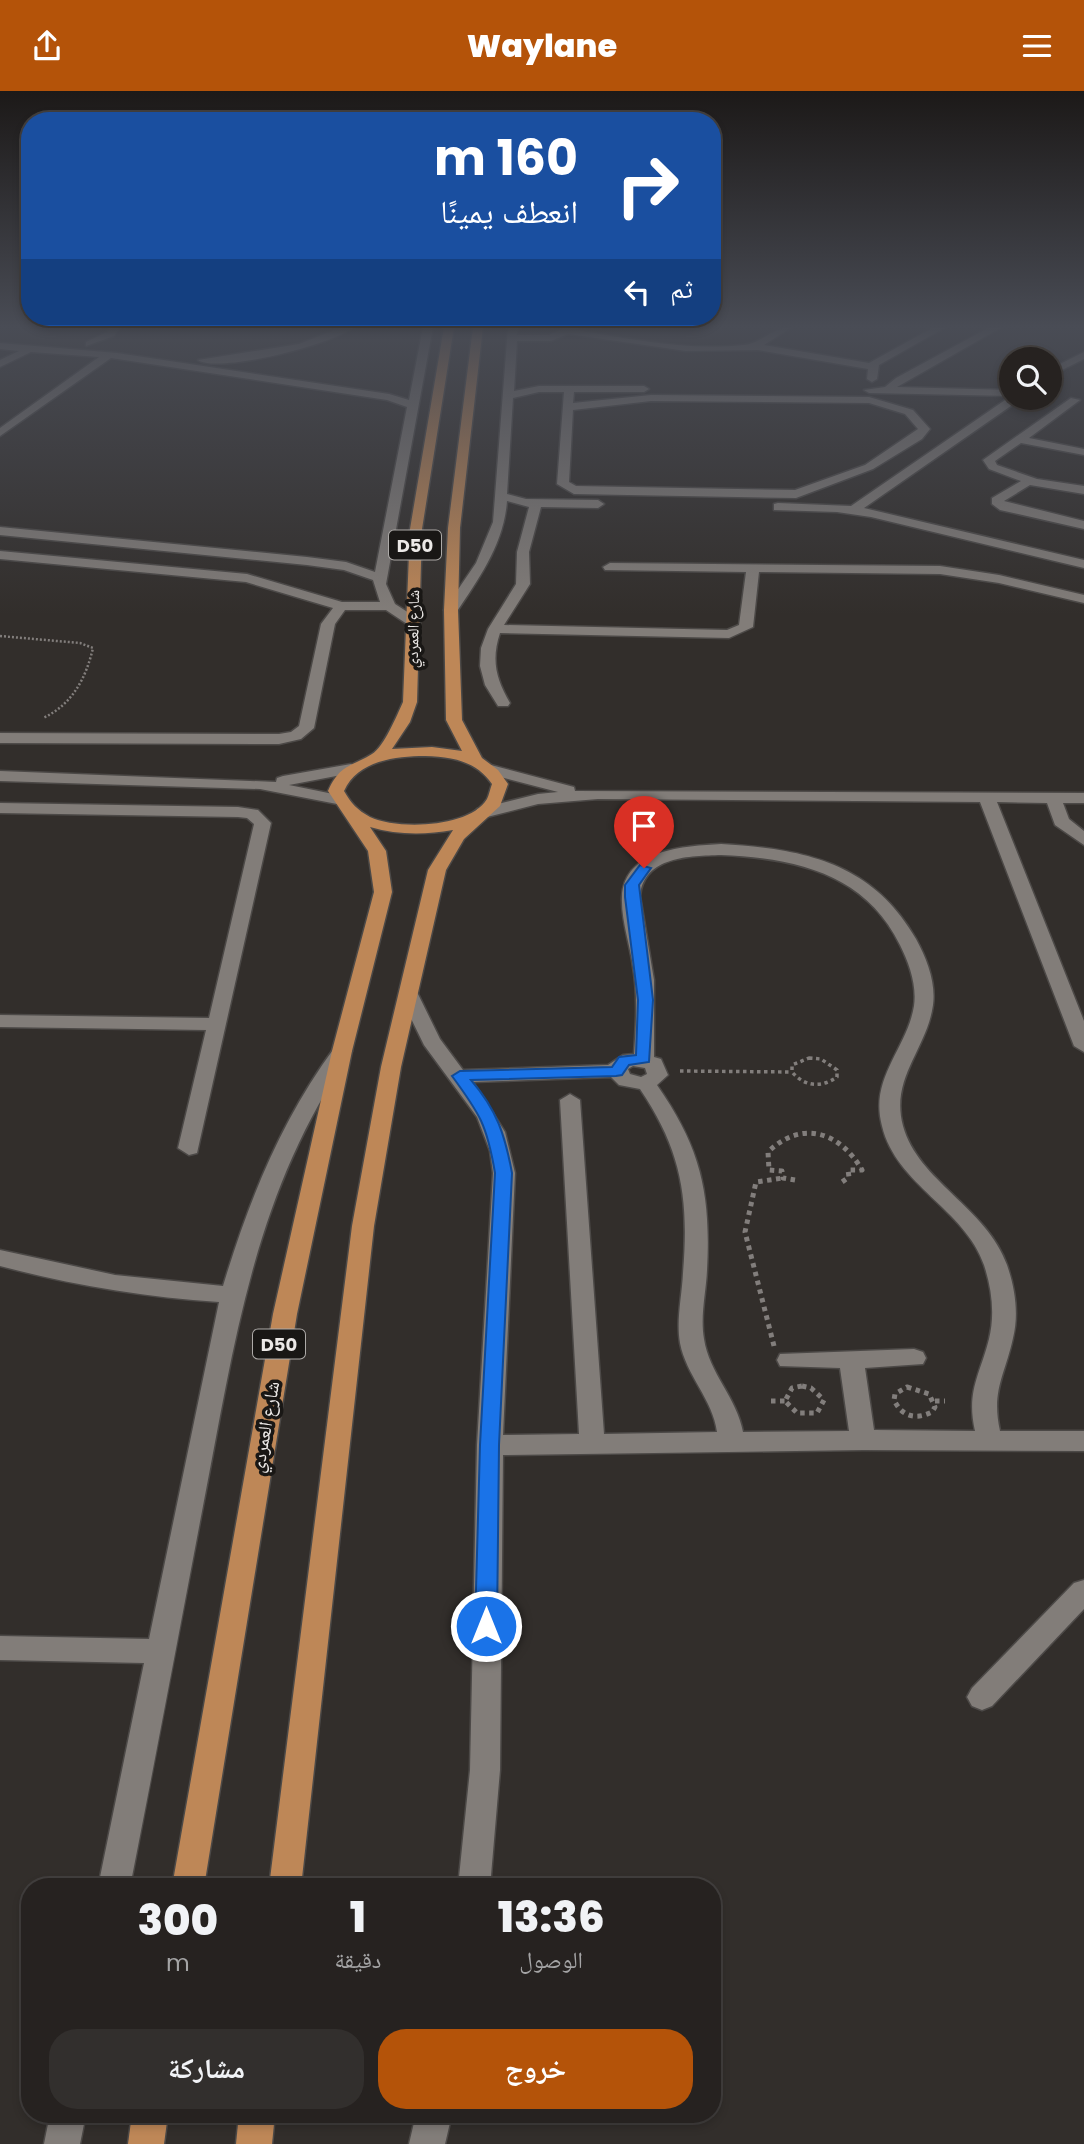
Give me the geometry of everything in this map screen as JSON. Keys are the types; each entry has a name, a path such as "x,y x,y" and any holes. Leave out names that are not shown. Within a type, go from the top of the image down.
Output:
{"main road":[{"name":"شارع العمردي","path":"379,757 402,722 410,702 415,623 416,529 433,423"},
{"name":"شارع العمردي","path":"467,423 454,528 451,610 454,720 475,761"},
{"path":"286,1878 363,1226 376,1142 437,870 457,836 492,807 501,792 500,784 491,770 475,761 429,751 379,757 351,769 338,783 345,807 380,826 414,829 449,826 481,814"},
{"name":"شارع العمردي","path":"190,1878 285,1314 342,1051 383,892 377,851 345,807"},
{"path":"146,2144 149,2123"},
{"path":"254,2144 256,2123"}],"street":[{"path":"0,433 14,423"},
{"path":"409,423 380,578 380,591 389,605 415,623"},
{"path":"451,610 482,563 497,532 505,423"},
{"path":"568,423 563,484 582,490 796,494 869,467 918,437 924,429 921,423"},
{"path":"854,510 980,423"},
{"path":"1042,423 989,460 989,463 1033,481 1084,490"},
{"path":"1019,439 1084,452"},
{"path":"1033,481 1024,482 997,503 1084,525"},
{"path":"501,496 536,503 854,510 1084,564"},
{"path":"500,513 536,503"},
{"path":"503,703 492,685 486,666 488,649 495,629 523,584 523,552 536,503"},
{"path":"0,531 201,549 346,566 380,578"},
{"path":"0,555 247,578 341,606 389,605"},
{"path":"346,566 384,560"},
{"path":"610,567 940,570 999,579 1084,599"},
{"path":"495,629 729,634 746,627 753,568"},
{"path":"0,738 279,739 296,736 306,728 328,624 341,606"},
{"path":"0,776 260,784 351,769"},
{"path":"491,770 552,787 598,794"},
{"path":"260,784 345,807"},
{"path":"481,814 538,799 598,794 1084,798"},
{"path":"986,796 1084,1046"},
{"path":"1053,797 1061,821 1084,840"},
{"path":"0,808 238,812 261,819 263,823 189,1148"},
{"path":"731,1441 727,1413 696,1360 690,1332 698,1221 694,1175 679,1132 649,1071 646,1000 633,921 632,885 636,876 652,863 681,852 704,849 755,851 806,859 830,868 854,883 893,919 922,979 925,998 921,1017 891,1080 889,1104 894,1130 907,1157 928,1183 981,1236 991,1253 1003,1291 1002,1335 984,1387 985,1422 990,1441"},
{"path":"410,996 433,1044 478,1097 492,1124 502,1153 504,1173 490,1445 485,1770 475,1878"},
{"path":"0,1021 217,1024"},
{"path":"116,1878 232,1295 253,1227 299,1117 311,1094 342,1051"},
{"path":"460,1076 616,1071 627,1081 649,1071"},
{"path":"570,1100 592,1443"},
{"path":"0,1258 102,1283 232,1295"},
{"path":"789,1360 914,1358"},
{"path":"851,1359 863,1440"},
{"path":"490,1445 863,1440 1084,1441"},
{"path":"982,1697 1084,1591"},
{"path":"0,1648 161,1651"},
{"path":"62,2144 66,2123"},
{"path":"427,2144 432,2123"}],"path":[{"path":"0,636 80,643 93,647 70,700 54,713 38,719"},
{"path":"821,1059 837,1070 837,1077 819,1085 797,1079 792,1072 792,1065 799,1060 821,1059"},
{"path":"649,1071 792,1072"},
{"path":"783,1178 782,1171 769,1170 768,1152 786,1137 817,1134 845,1145 855,1154 862,1170 848,1170 849,1177 842,1182"},
{"path":"789,1360 771,1341 745,1232 756,1182 779,1181 783,1178 795,1180"},
{"path":"771,1401 785,1401 797,1413 807,1415 823,1407 824,1400 811,1388 802,1386 792,1388 785,1401"},
{"path":"934,1401 932,1412 918,1417 901,1412 894,1400 895,1394 907,1387 924,1390 934,1401 945,1401"}],"route":[{"path":"486,1626 490,1445 504,1173 502,1153 488,1115 478,1097 460,1076 616,1071 624,1061 644,1059 644,972 633,921 632,897 632,885 644,868"}]}
